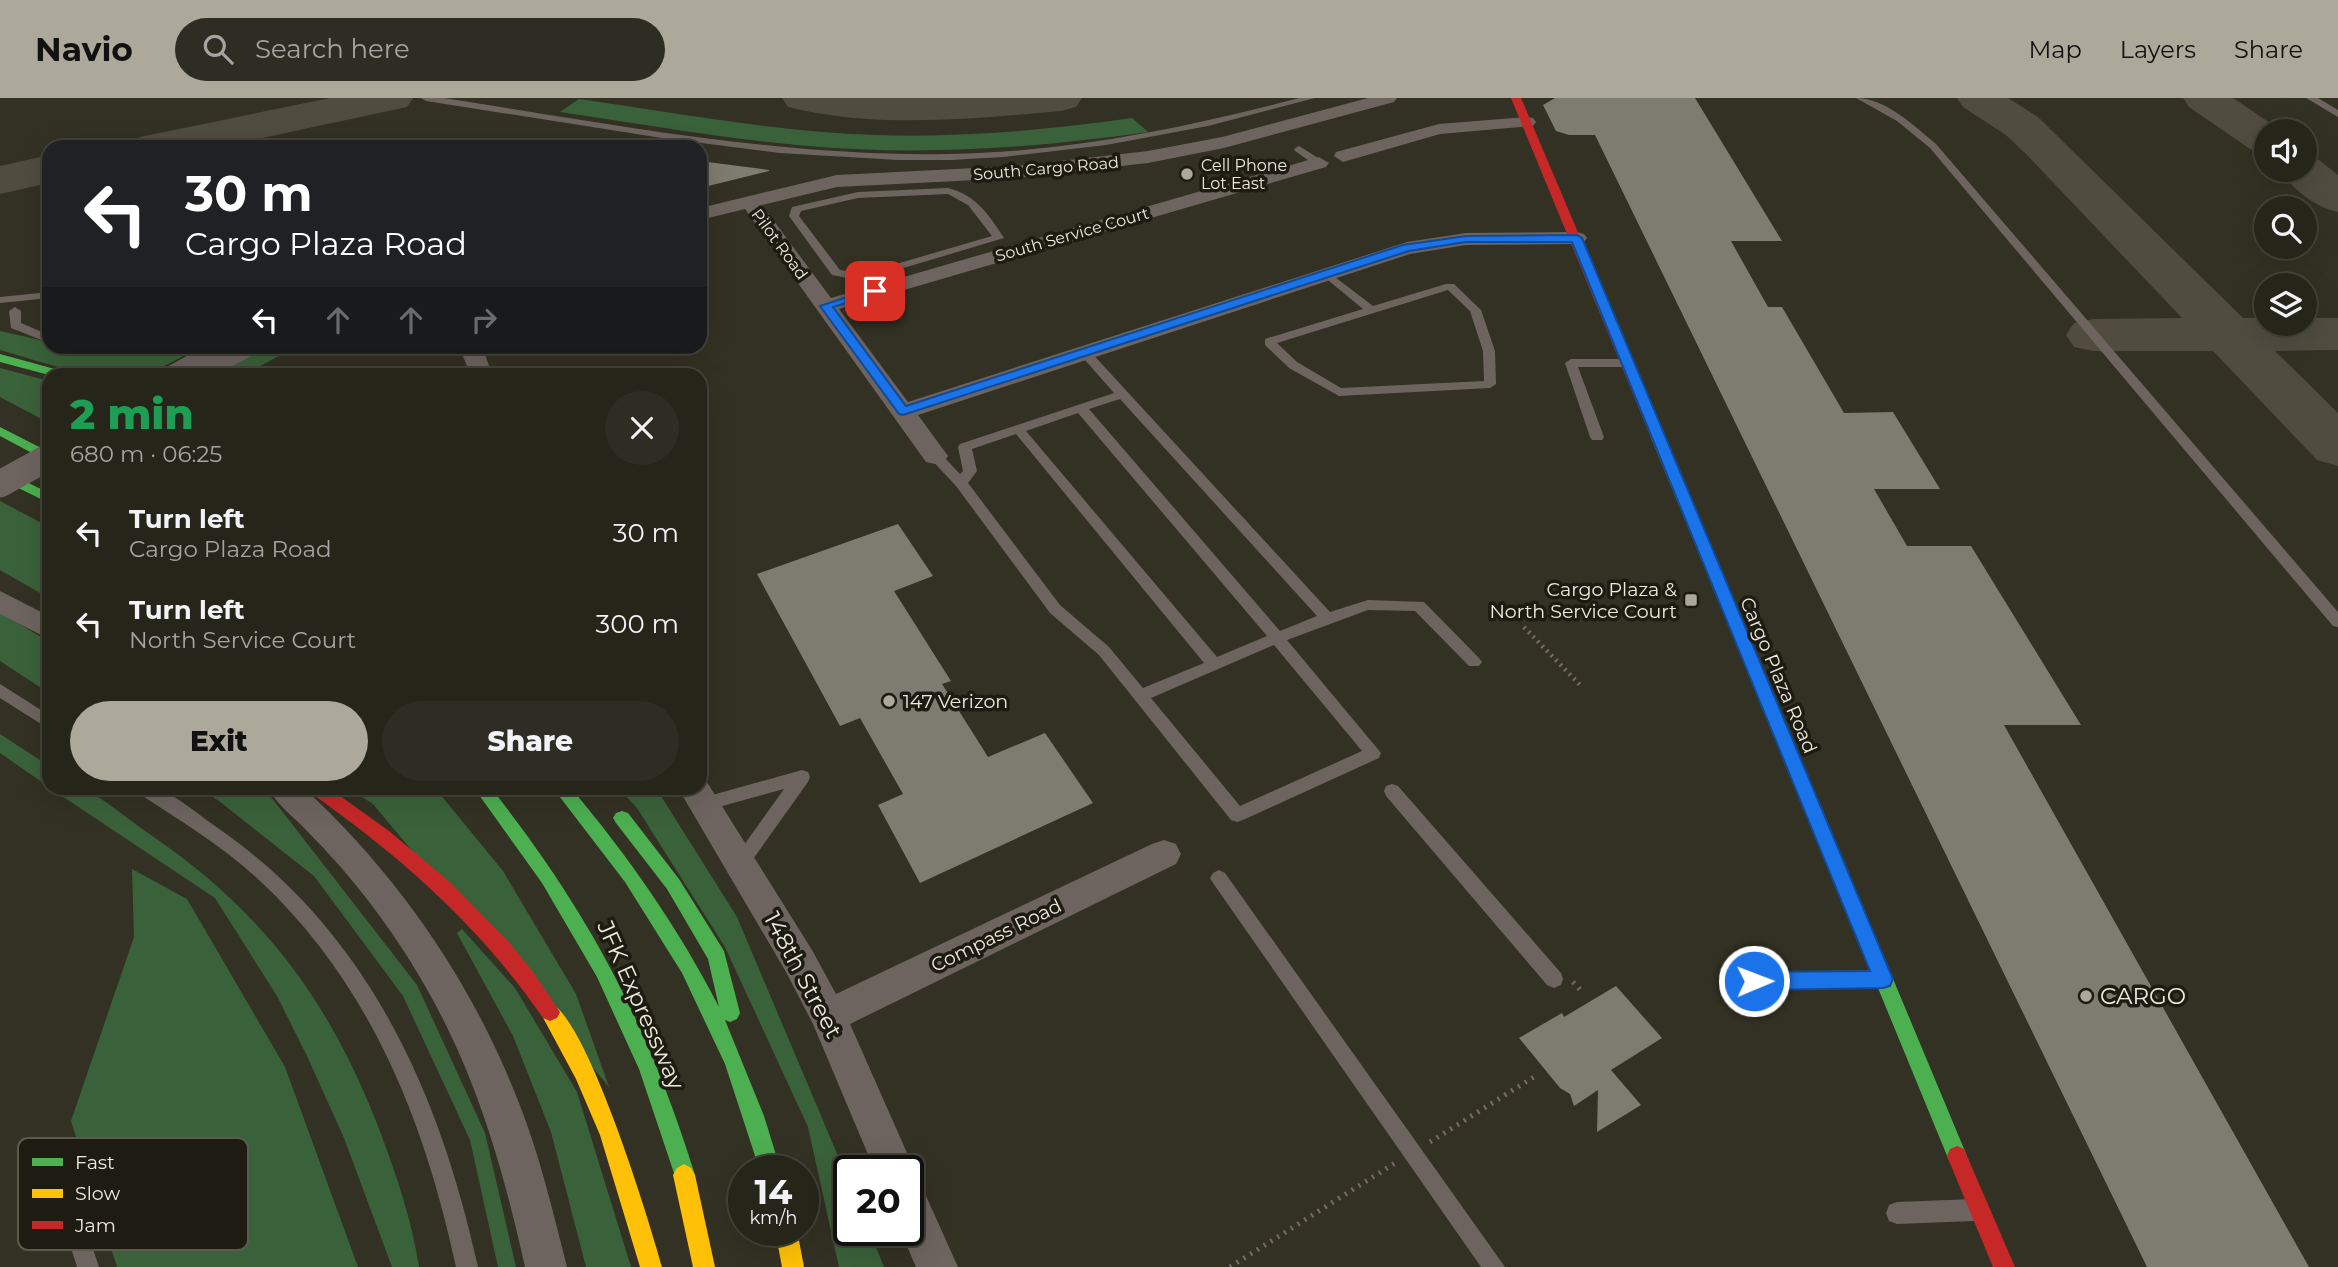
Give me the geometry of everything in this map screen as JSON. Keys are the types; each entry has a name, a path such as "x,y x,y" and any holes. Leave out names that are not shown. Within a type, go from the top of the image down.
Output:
{"main road":[{"name":"Cargo Plaza Road","path":"1516,98 1577,238 2004,1267"},
{"path":"0,358 42,370"},
{"path":"0,432 42,453"},
{"path":"0,473 42,495"},
{"path":"327,795 370,826 440,885 508,953 536,989 561,1028 584,1073 622,1170 651,1267"},
{"name":"JFK Expressway","path":"488,795 523,837 571,908 629,1022 672,1135 688,1192 704,1267"},
{"path":"567,795 616,851 665,923 711,1008 752,1107"},
{"path":"610,804 673,884 718,957 752,1107 766,1155"},
{"path":"789,1246 793,1267"}],"street":[{"name":"South Cargo Road","path":"707,212 837,181 1016,172 1135,159 1224,142 1388,98"},
{"path":"1343,156 1439,129 1527,121"},
{"name":"South Service Court","path":"825,306 868,284 1319,163"},
{"name":"Pilot Road","path":"749,201 935,456"},
{"path":"903,412 1430,243 1466,239 1577,238"},
{"path":"182,368 208,354"},
{"path":"212,368 238,354"},
{"path":"0,466 42,444"},
{"path":"0,484 42,461"},
{"path":"0,600 42,625"},
{"path":"291,795 347,852 376,888 423,951 451,998 499,1100 518,1154 546,1267"},
{"name":"148th Street","path":"699,796 776,919 828,1016 888,1155"},
{"name":"Compass Road","path":"828,1016 1164,855"},
{"path":"924,1237 937,1267"}],"lane":[{"path":"426,98 746,145 823,154 900,157 1026,152 1110,143 1217,123 1310,98"},
{"path":"1861,98 1900,119 1933,146 2338,622"},
{"path":"2311,98 2338,114"},
{"path":"1299,149 1319,163"},
{"path":"948,191 971,200 999,238 970,246 868,284 836,273 794,216 796,209 858,195 948,191"},
{"path":"1327,274 1370,309"},
{"path":"1450,286 1475,310 1489,351 1490,384 1339,392 1293,365 1269,342 1370,309 1450,286"},
{"path":"0,300 42,296"},
{"path":"15,311 15,326 42,336"},
{"path":"1084,352 1327,618"},
{"path":"1597,437 1571,363 1628,363"},
{"path":"961,483 970,471 965,447 1122,394"},
{"path":"935,456 961,483 1055,609 1104,651 1237,815 1373,753 1081,408"},
{"path":"1019,430 1214,664"},
{"path":"1140,696 1327,618 1368,605 1419,606 1474,662"},
{"path":"0,690 42,718"},
{"path":"707,795 802,777 740,864"},
{"path":"1392,791 1554,979"},
{"path":"155,795 215,835 265,874 299,907 354,979 406,1068 449,1188 467,1267"},
{"path":"1219,878 1494,1267"},
{"path":"1754,981 1883,979"},
{"path":"1897,1213 1980,1210"}],"path":[{"path":"1524,627 1580,685"},
{"path":"1230,1267 1537,1075"}],"green space":[{"path":"579,99 727,121 839,133 908,136 972,134 1132,118 1148,132 978,149 851,149 746,139 560,112"},
{"path":"0,331 42,340 42,354 187,354 158,368 62,368 0,350"},
{"path":"250,354 282,354 257,368 223,368"},
{"path":"0,368 42,379 42,419 0,397"},
{"path":"0,501 42,523 42,594 0,570"},
{"path":"0,612 42,638 42,688 0,661"},
{"path":"0,734 42,761 42,782 0,753"},
{"path":"60,795 94,795 189,863 260,928 290,964 340,1043 362,1087 398,1183 419,1267 392,1267 344,1138 307,1056 277,996 215,898"},
{"path":"209,795 269,795 417,985 485,1133 516,1267 498,1267 470,1140 403,996 314,876"},
{"path":"359,795 441,795 503,871 576,994 609,1087 373,804"},
{"path":"625,795 660,795 737,917 838,1155 833,1155 833,1240 819,1177 819,1155 814,1155 808,1127 725,947 637,808"},
{"path":"132,869 187,899 285,1067 358,1267 117,1267 112,1250 248,1250 248,1138 76,1138 71,1121 134,937"},
{"path":"462,929 515,988 577,1092 631,1267 586,1267 551,1132 513,1036 457,933"},
{"path":"834,1246 875,1246 884,1267 839,1267"}],"building":[{"name":"CARGO","path":"1555,98 1695,98 1782,241 1731,241 1768,307 1782,307 1844,413 1893,412 1940,489 1874,489 1907,546 1971,546 2081,725 2004,725 2309,1267 2147,1267 1595,135 1569,135 1556,131 1543,105"},
{"path":"707,162 769,171 707,186"},
{"name":"147 Verizon","path":"898,524 933,576 894,591 951,681 942,684 988,757 1045,733 1093,803 920,883 878,805 903,794 860,718 840,726 757,574"},
{"path":"1616,986 1662,1038 1611,1070 1641,1105 1597,1132 1598,1090 1574,1106 1570,1094 1560,1088 1519,1038 1562,1013 1564,1017"}],"taxiway":[{"path":"190,140 392,98"},
{"path":"803,98 900,106 1061,98"},
{"path":"1978,98 2022,126 2043,145 2228,334"},
{"path":"2204,98 2254,132"},
{"path":"0,180 42,171"},
{"path":"2317,181 2338,198"},
{"path":"2093,335 2228,334"},
{"path":"2228,334 2338,447"},
{"path":"2228,334 2338,334"}],"traffic: fast":[{"path":"0,358 42,370"},
{"path":"0,431 42,454"},
{"path":"0,473 42,495"},
{"path":"487,795 548,878 604,971 649,1069 684,1175"},
{"path":"567,795 631,876 688,967 735,1064 766,1155"},
{"path":"622,818 673,884 717,957 730,1013"},
{"path":"1824,835 1957,1156"}],"traffic: slow":[{"path":"1657,435 1824,835"},
{"path":"550,1012 598,1103 622,1168 651,1267"},
{"path":"684,1175 704,1267"},
{"path":"789,1246 793,1267"}],"traffic: jam":[{"path":"1516,98 1657,435"},
{"path":"327,795 383,836 445,888 501,946 550,1012"},
{"path":"1957,1156 2004,1267"}],"place":[{"name":"Cell Phone Lot East","path":"1187,174"},
{"name":"Cargo Plaza & North Service Court","path":"1691,600"},
{"name":"147 Verizon","path":"889,701"},
{"name":"CARGO","path":"2086,996"}],"route":[{"path":"875,291 825,306 903,412 1407,248 1466,239 1577,238 1883,979 1754,981"}]}
